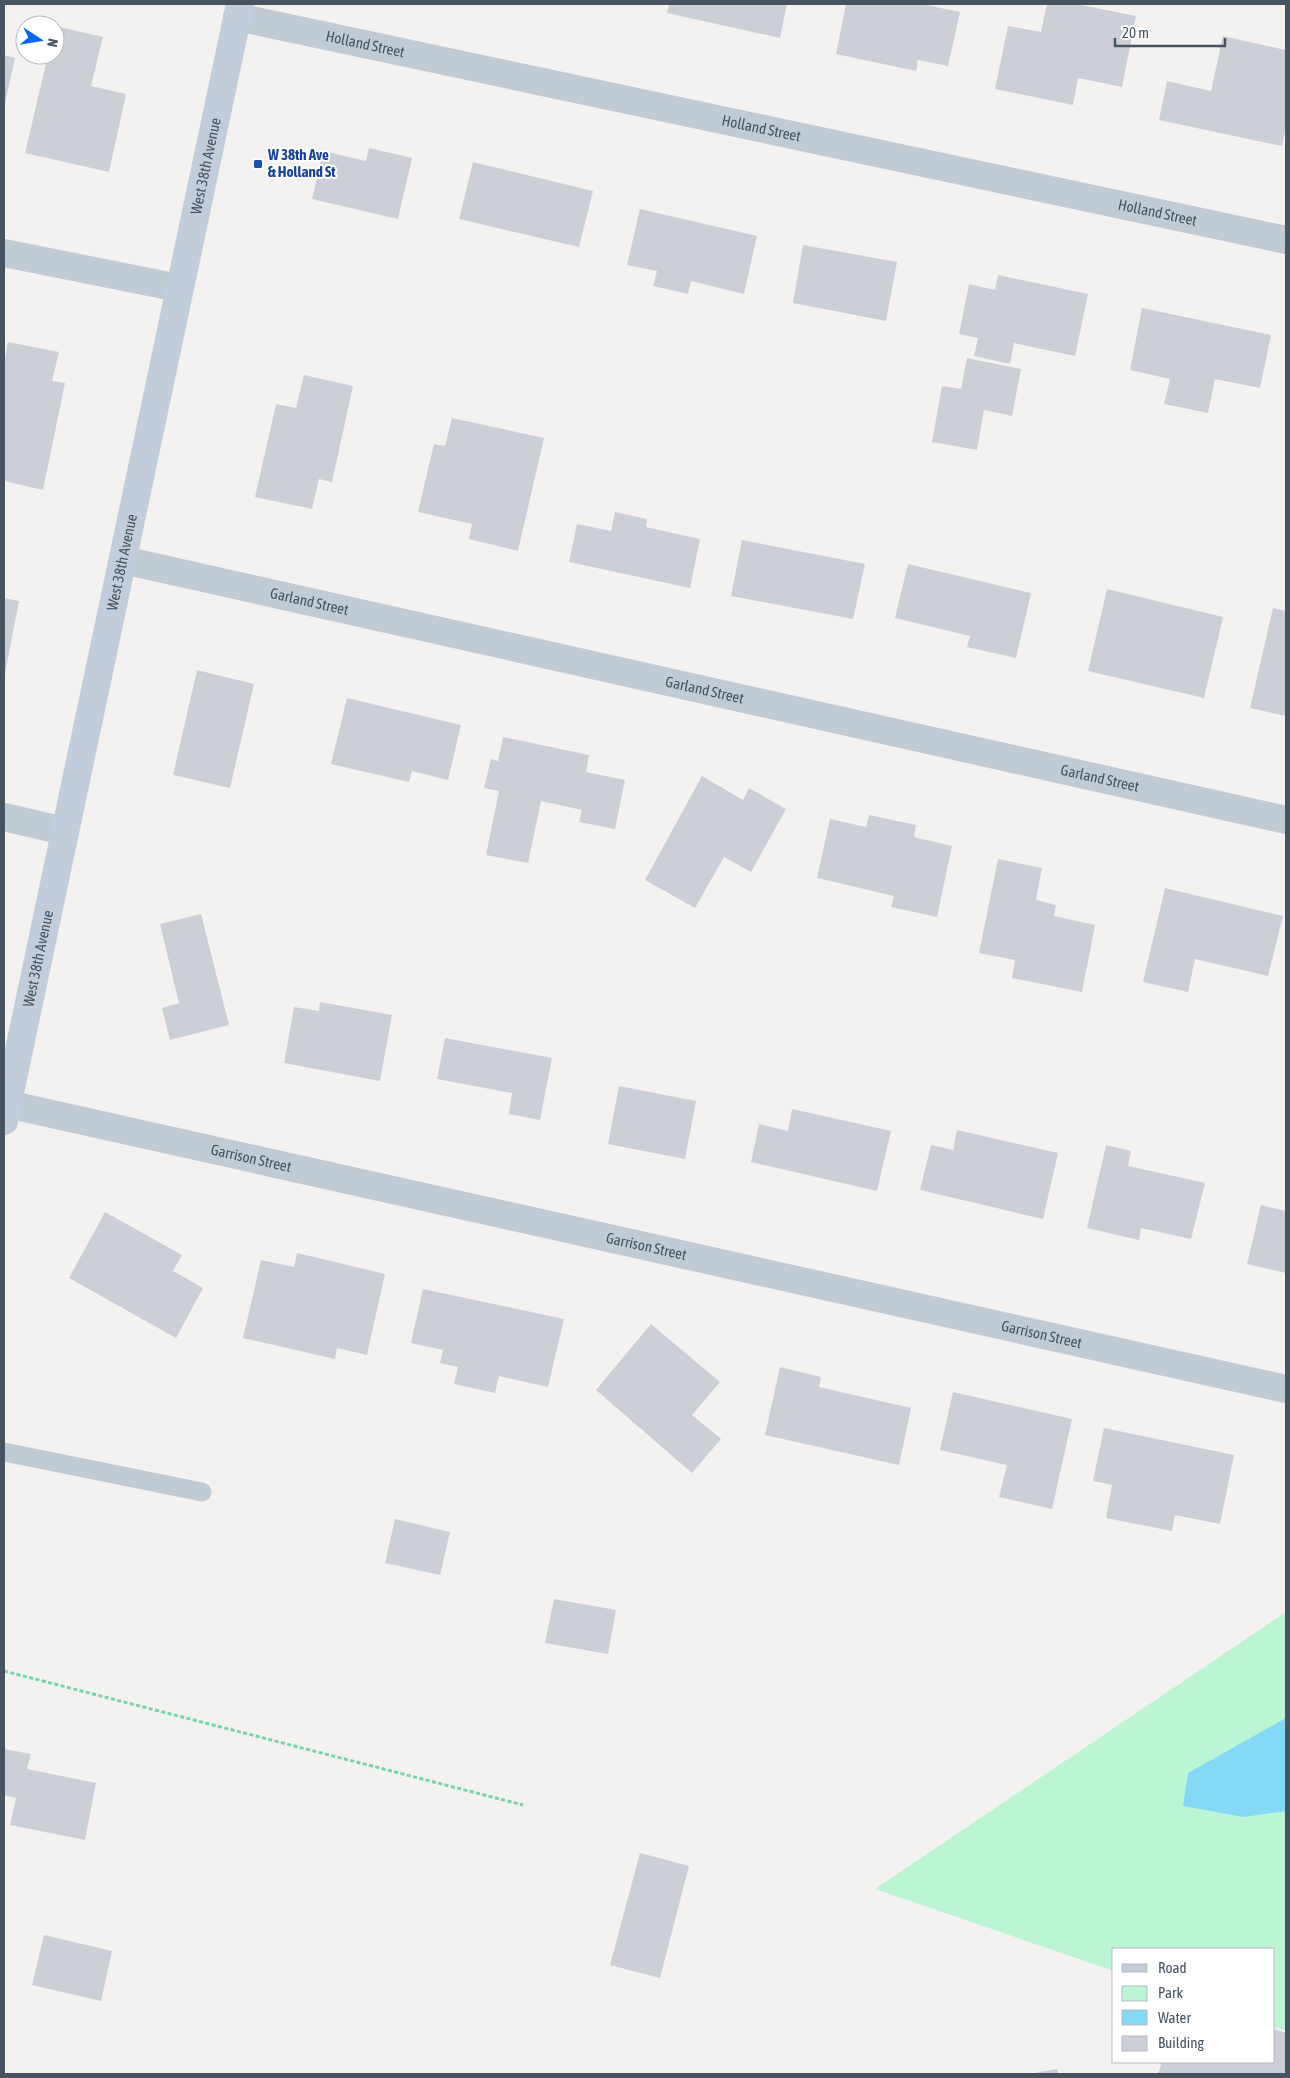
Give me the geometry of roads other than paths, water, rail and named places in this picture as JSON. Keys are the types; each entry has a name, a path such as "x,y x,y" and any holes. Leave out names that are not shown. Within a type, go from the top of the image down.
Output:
{"main road":[{"name":"West 38th Avenue","path":"6,1112 238,10"}],"street":[{"name":"Holland Street","path":"238,10 1286,240"},
{"path":"4,253 180,288"},
{"name":"Garland Street","path":"123,560 1286,820"},
{"path":"4,817 64,830"},
{"name":"Garrison Street","path":"6,1112 1286,1389"}],"lane":[{"path":"4,1452 202,1492"}],"water":[{"path":"1286,1718 1286,1811 1243,1817 1183,1806 1188,1773"}],"place":[{"name":"W 38th Ave & Holland St","path":"258,164"}]}
